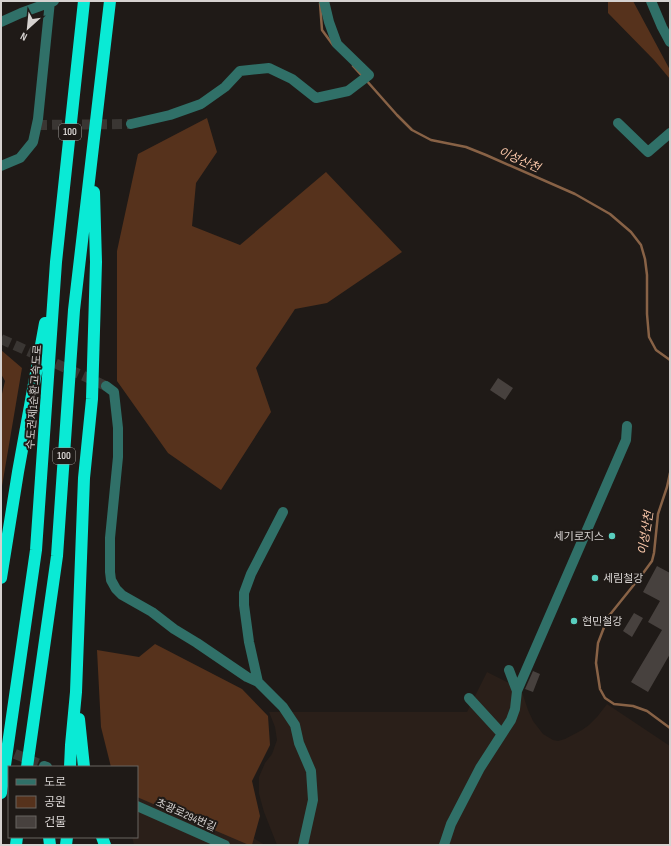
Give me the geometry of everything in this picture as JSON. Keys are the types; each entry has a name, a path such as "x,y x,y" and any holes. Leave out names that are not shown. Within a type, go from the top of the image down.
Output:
{"highway":[{"name":"수도권제1순환고속도로","path":"1,793 36,550 56,262 84,1"},
{"name":"100","path":"27,766 56,556 74,310 110,1"},
{"path":"70,766 76,692 84,478 92,399 96,262 93,144"},
{"path":"1,578 18,472 56,262"},
{"path":"1,548 8,531"},
{"path":"76,692 84,766"}],"street":[{"path":"131,124 170,115 201,104 225,87 240,71 269,68 292,79 316,98 348,91 369,75 337,44 329,22 324,1"},
{"path":"651,1 670,42"},
{"path":"1,22 51,2 38,119 32,142 20,158 1,166"},
{"path":"618,123 648,152 670,133"},
{"path":"106,386 114,392 118,428 118,457 110,538 111,580 116,589 122,595 152,612 174,630 197,643 247,677 258,682 283,707 294,725 298,743 311,771 313,800 303,845"},
{"path":"444,845 451,824 480,768 511,720 515,709 517,691 626,440 627,426"},
{"path":"258,682 249,642 244,605 244,593 251,574 283,512"},
{"path":"509,670 517,691"},
{"path":"469,698 502,734"},
{"name":"초광로294번길","path":"138,806 225,845"}],"shaded area":[{"path":"487,672 521,689 533,721 543,734 553,740 558,741 565,739 582,730 597,717 607,704 670,746 670,845 277,845 264,812 259,794 259,777 265,763 272,754 277,740 275,727 269,712 467,712"},
{"path":"138,783 250,836 265,845 134,845 132,838 138,838"}],"green space":[{"path":"608,1 633,1 670,70 670,79 654,60 608,13"},
{"path":"207,118 217,152 196,183 192,226 240,245 326,172 402,252 327,303 295,309 256,368 271,412 221,490 168,453 117,381 117,251 138,154"},
{"path":"1,350 22,368 1,492 1,398 5,381 1,374"},
{"path":"155,644 242,689 268,716 270,745 252,781 260,816 252,845 138,797 138,766 111,766 101,727 97,650 139,657"}],"building":[{"path":"498,378 513,388 505,400 490,390"},
{"path":"657,566 670,573 670,654 648,692 631,682 662,630 648,622 660,601 643,592"},
{"path":"634,613 643,618 632,637 623,631"},
{"path":"533,671 540,674 533,692 525,689"}],"waterway":[{"name":"이성산천","path":"320,3 322,30 333,45"},
{"name":"이성산천","path":"353,66 363,77"},
{"name":"이성산천","path":"366,80 412,130 431,140 466,147 575,194 610,214 631,232 641,245 645,259 649,337 656,350 670,360"},
{"name":"이성산천","path":"670,473 658,514 652,561 608,617 598,643 596,663 600,689 605,698 614,704 633,706 647,711 670,728"}],"tunnel":[{"path":"37,125 131,124"},
{"path":"1,339 106,386"},
{"path":"1,748 44,766"}],"place":[{"name":"세기로지스","path":"612,536"},
{"name":"세림철강","path":"595,578"},
{"name":"현민철강","path":"574,621"}]}
